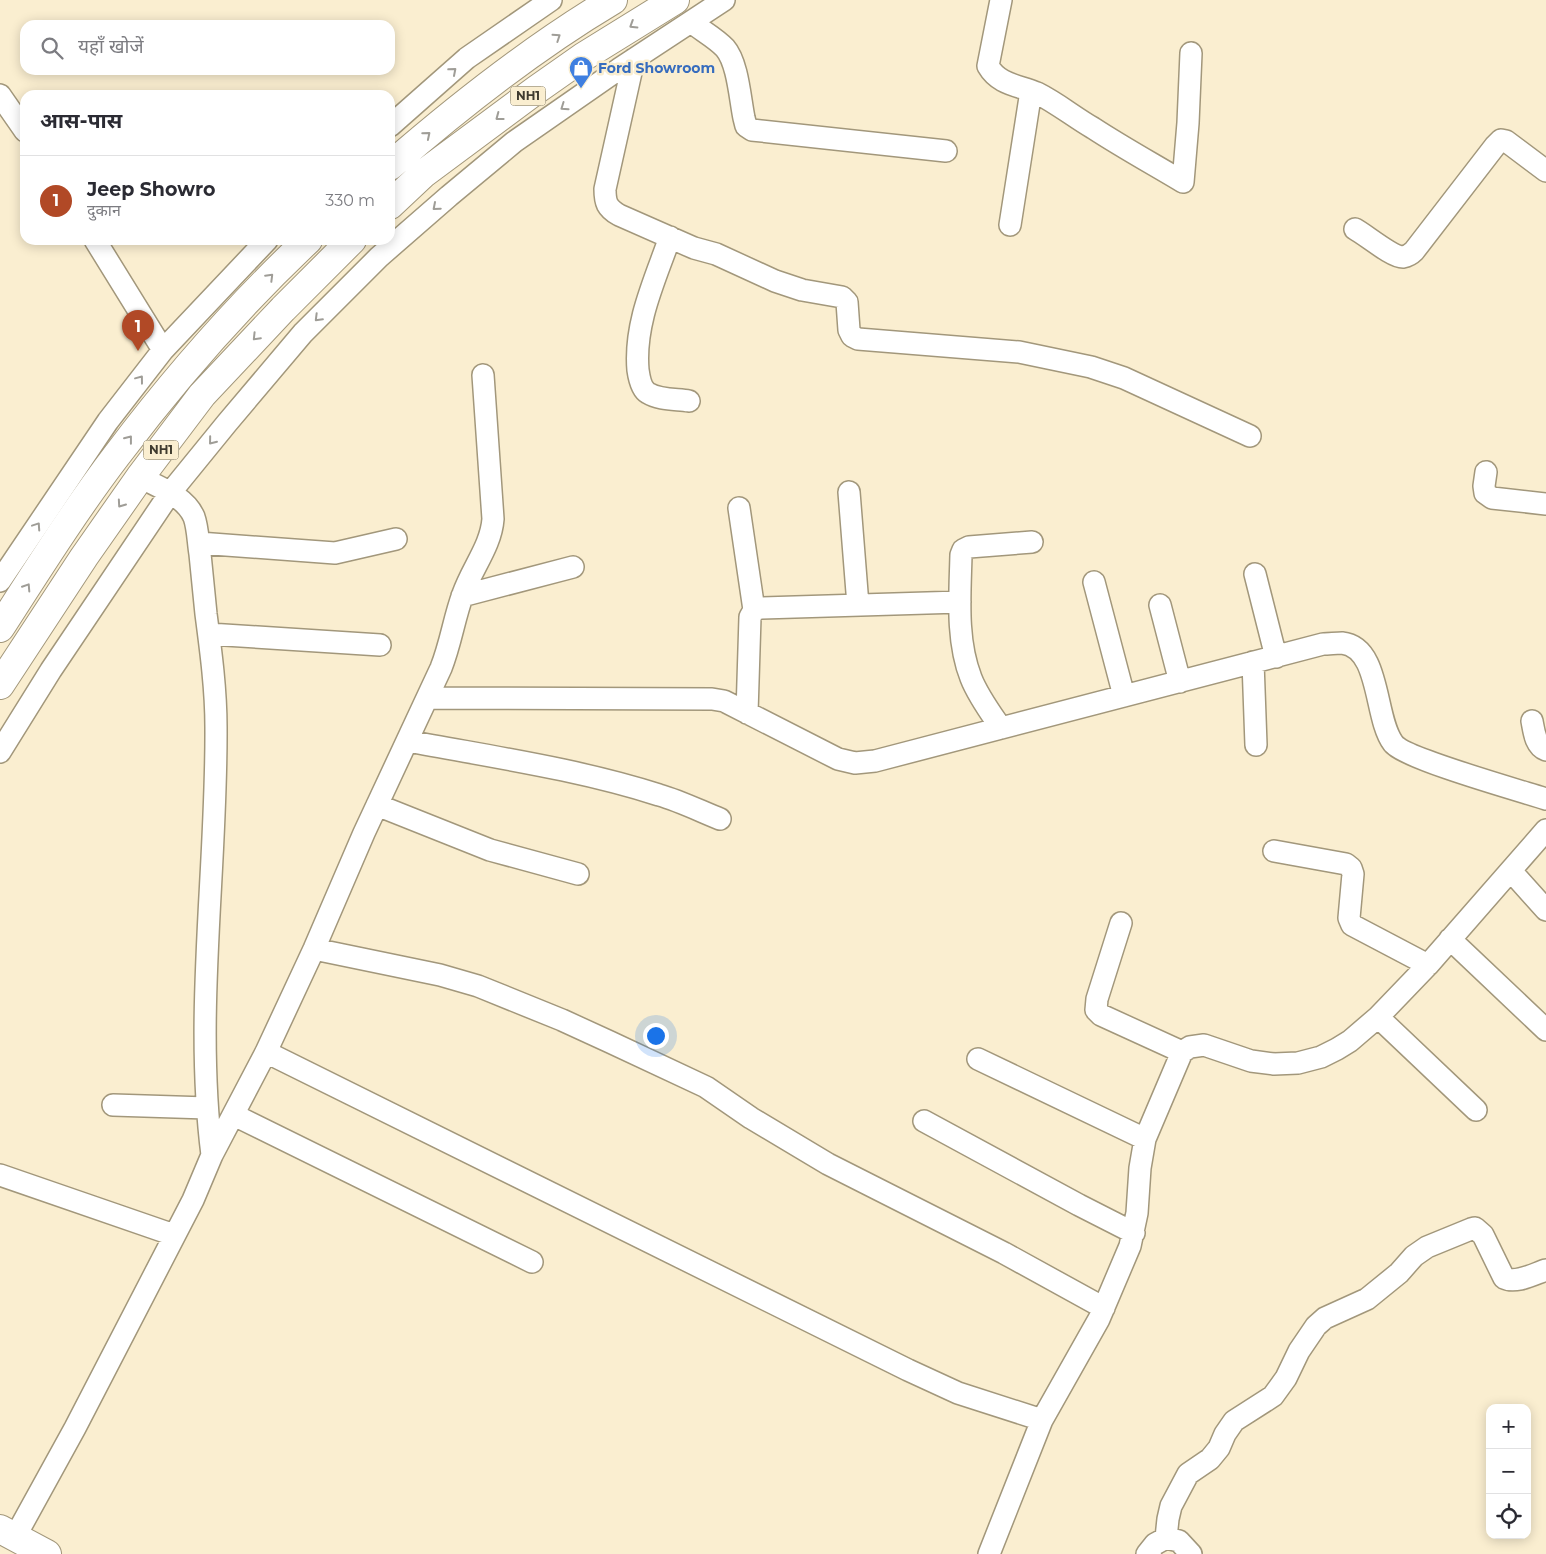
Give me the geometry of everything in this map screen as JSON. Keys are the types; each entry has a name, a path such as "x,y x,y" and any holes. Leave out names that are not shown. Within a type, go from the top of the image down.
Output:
{"main road":[{"name":"NH1","path":"395,162 496,81 547,43 613,0"},
{"name":"NH1","path":"395,200 423,174 536,90 583,57 675,0"},
{"name":"NH1","path":"0,628 62,531 117,455 177,379 245,302 303,245"},
{"name":"NH1","path":"0,685 10,649 84,557 140,477 202,395 282,309 347,245"},
{"path":"8,1533 47,1554"}],"street":[{"path":"395,122 467,58 551,0"},
{"path":"395,243 514,142 634,59 724,0"},
{"path":"1001,0 988,66 993,74 1005,82 1031,91 1057,105 1183,182 1191,53"},
{"path":"691,22 723,46 730,54 735,68 746,126 752,130 946,151"},
{"path":"634,59 605,189 605,201 609,210 670,237 716,254 782,284 802,290 842,297 847,302 852,336 858,339 1019,352 1091,366 1124,378 1250,436"},
{"path":"1010,225 1031,91"},
{"path":"0,95 20,123"},
{"path":"1355,228 1394,254 1402,257 1408,256 1414,251 1494,146 1501,140 1506,141 1546,171"},
{"path":"670,237 646,304 638,335 639,375 642,387 647,393 689,401"},
{"path":"98,245 163,350"},
{"path":"0,581 108,421 163,350 262,245"},
{"path":"0,752 51,670 170,493 226,423 303,333 393,245"},
{"path":"8,1533 75,1428 266,1052 450,647 462,596 492,532 493,519 483,374"},
{"path":"1486,472 1485,493 1492,498 1546,504"},
{"path":"140,477 185,503 194,517 209,634 216,734 205,1009 205,1071 212,1155"},
{"path":"849,492 858,605"},
{"path":"739,508 754,610 750,617 747,713"},
{"path":"198,543 334,553 396,539"},
{"path":"1001,728 982,701 970,677 962,642 960,602 961,555 963,550 969,547 1032,542"},
{"path":"462,596 573,567"},
{"path":"1255,574 1276,656"},
{"path":"1094,582 1124,696"},
{"path":"754,610 761,608 960,602"},
{"path":"1160,605 1180,682"},
{"path":"209,634 380,644"},
{"path":"428,698 706,698 724,701 838,759 855,763 875,762 1323,644 1343,643 1360,650 1370,666 1387,733 1394,745 1418,758 1546,799"},
{"path":"1253,662 1256,745"},
{"path":"1532,721 1538,743 1542,749 1546,750"},
{"path":"408,740 580,774 632,787 662,795 720,819"},
{"path":"377,805 490,850 578,874"},
{"path":"989,1554 1042,1420 1104,1308 1127,1255 1134,1233 1140,1168 1145,1140 1182,1052 1190,1047 1204,1045 1215,1048 1225,1054 1251,1061 1274,1064 1298,1063 1321,1058 1337,1049 1350,1041 1378,1017 1428,965 1546,830"},
{"path":"1274,851 1346,864 1351,868 1353,874 1349,918 1352,926 1428,965"},
{"path":"1511,871 1546,910"},
{"path":"1121,923 1097,999 1096,1010 1100,1015 1182,1052"},
{"path":"1450,939 1546,1030"},
{"path":"314,949 440,975 478,986 578,1028 706,1087 752,1118 828,1164 996,1249 1104,1308"},
{"path":"1378,1017 1476,1110"},
{"path":"266,1052 908,1370 958,1393 1042,1420"},
{"path":"978,1059 1145,1140"},
{"path":"113,1105 207,1108"},
{"path":"234,1115 532,1262"},
{"path":"924,1121 1079,1206 1134,1233"},
{"path":"0,1175 174,1235"},
{"path":"1166,1538 1168,1519 1172,1506 1188,1474 1210,1459 1219,1448 1225,1434 1234,1422 1273,1396 1286,1378 1299,1351 1316,1326 1325,1318 1367,1298 1414,1256 1427,1247 1475,1228 1480,1230 1504,1278 1508,1280 1520,1279 1546,1270"},
{"path":"1147,1554 1155,1544 1166,1538 1178,1541 1191,1554"}],"place":[{"name":"Ford Showroom","path":"581,89"},
{"name":"Jeep Showro","path":"138,351"}]}
